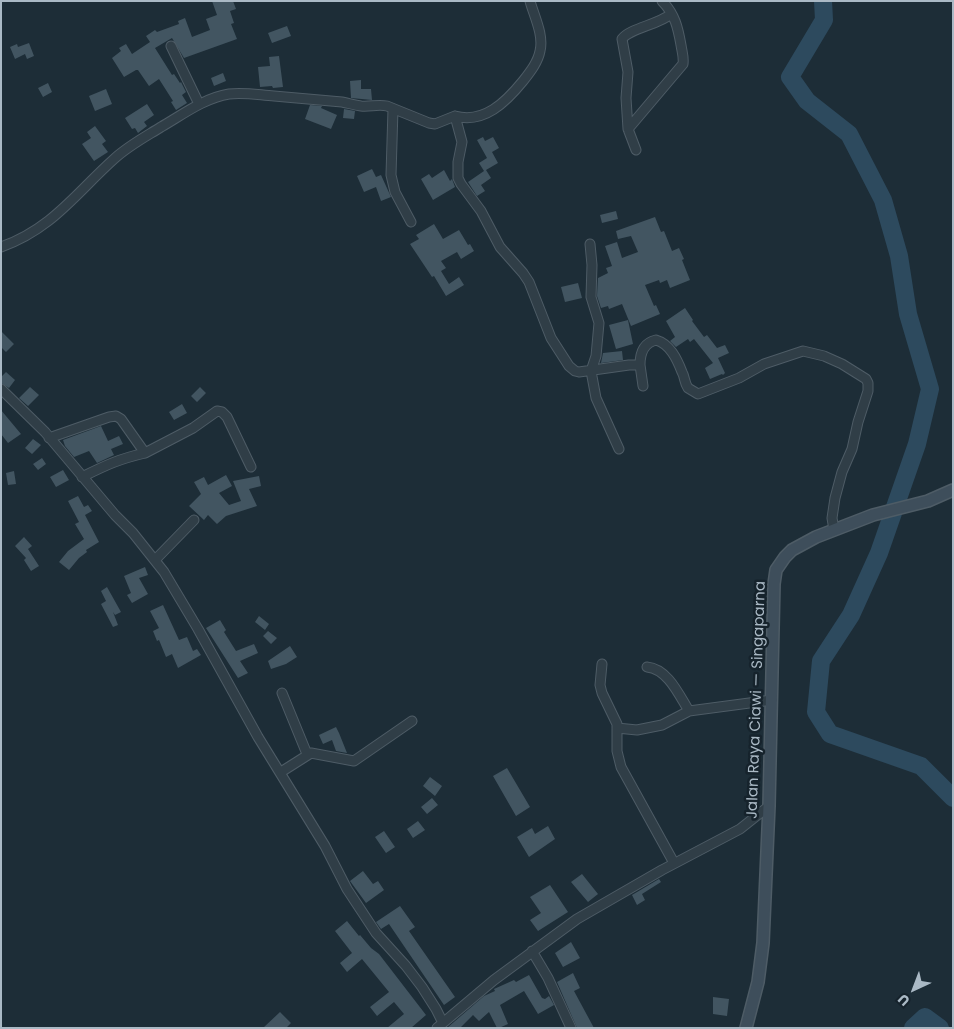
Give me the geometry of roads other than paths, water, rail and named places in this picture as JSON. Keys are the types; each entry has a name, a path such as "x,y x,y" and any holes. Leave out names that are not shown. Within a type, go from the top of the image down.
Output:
{"main road":[{"name":"Jalan Raya Ciawi — Singaparna","path":"746,1028 758,982 763,942 776,570 792,550 816,537 873,515 928,501 953,490"}],"street":[{"path":"1,247 48,221 67,206 121,153 199,104 214,98 229,94 246,94 345,102 366,106 380,105 435,124 455,116 472,118 480,116 496,108 519,86 538,58 541,44 530,1"},
{"path":"628,129 683,64 678,26 662,1"},
{"path":"636,150 628,129 626,98 628,72 622,39 626,34 649,26 672,14"},
{"path":"171,46 199,104"},
{"path":"393,109 391,175 395,192 411,222"},
{"path":"455,116 462,142 458,178 482,210 500,247 529,282 551,338 569,366 575,371 591,371 640,365"},
{"path":"590,244 592,265 591,297 599,323 596,356 591,371 596,398 619,449"},
{"path":"643,386 640,355 644,348 656,340 668,347 684,374 688,388 698,394 734,381 764,364 802,351 824,356 842,364 866,379 868,391 852,449 842,472 835,498 832,518 834,530"},
{"path":"1,389 50,438 155,560 198,629 258,737 325,846 347,889 376,933 422,986 436,1009 440,1026 532,952 577,919 674,863 740,829 769,806"},
{"path":"82,477 109,463 145,453 193,428 217,411 222,412 227,417 251,467"},
{"path":"50,438 116,416 121,419 145,453"},
{"path":"155,560 194,520"},
{"path":"602,664 600,685 602,693 616,719 617,752 621,767 674,863"},
{"path":"647,667 658,670 671,682 689,710"},
{"path":"282,693 307,754"},
{"path":"617,728 637,730 662,725 689,710 772,700"},
{"path":"281,772 307,754 316,753 354,760 412,721"},
{"path":"532,952 548,978 572,1028"}],"waterway":[{"path":"823,1 824,20 790,77 807,101 849,134 883,200 899,256 908,314 930,389 917,444 879,553 851,615 821,661 816,712 830,734 921,766 953,798"},
{"path":"913,1028 925,1017 940,1028"}]}
